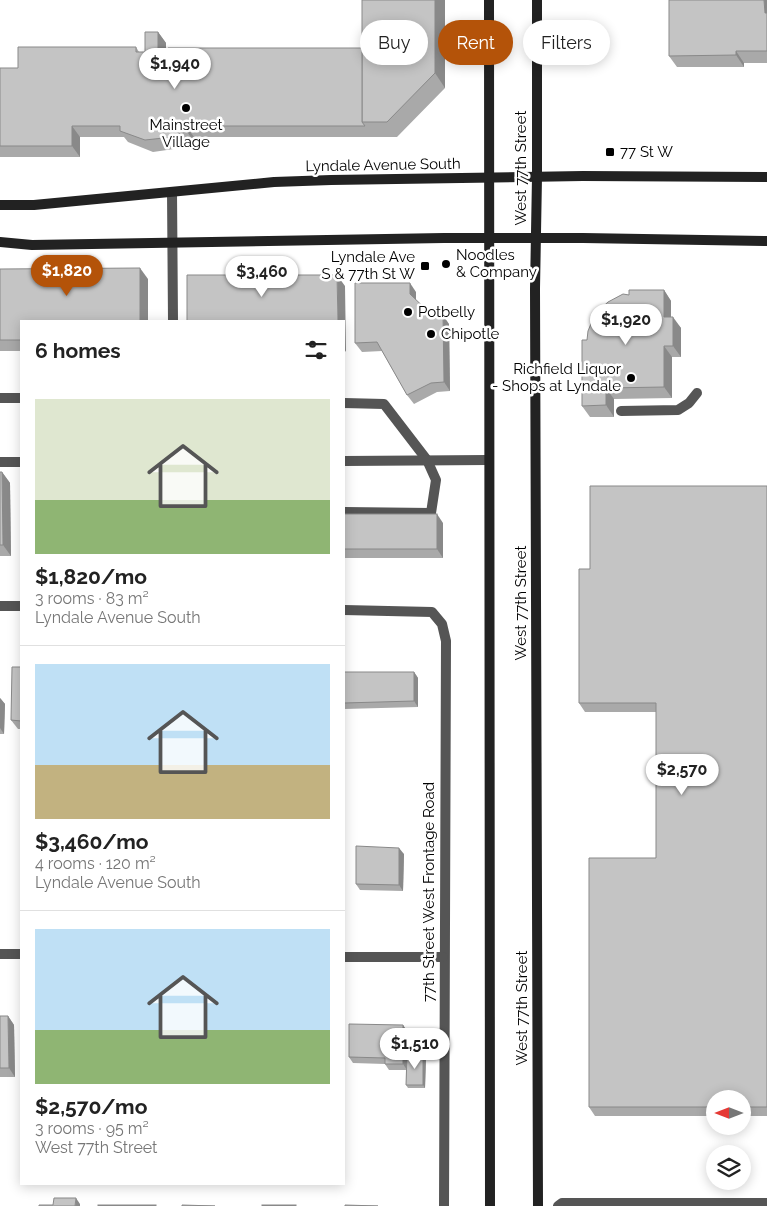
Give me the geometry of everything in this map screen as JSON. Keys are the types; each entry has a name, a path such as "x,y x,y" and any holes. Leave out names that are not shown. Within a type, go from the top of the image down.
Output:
{"street":[{"path":"489,0 490,1206"},
{"name":"West 77th Street","path":"537,0 538,1206"},
{"name":"Lyndale Avenue South","path":"0,205 34,205 274,182 537,177 767,177"},
{"path":"172,192 173,320"},
{"path":"0,242 32,246 488,239 767,241"},
{"path":"621,411 678,410 689,403 697,393"},
{"path":"0,398 20,398"},
{"path":"345,403 384,404 427,460 436,480 431,513 345,512"},
{"path":"345,461 488,460"},
{"path":"0,462 20,462"},
{"path":"0,606 20,606"},
{"name":"77th Street West Frontage Road","path":"345,610 432,612 442,624 446,641 444,1206"},
{"path":"0,954 20,954"},
{"path":"345,956 444,957"},
{"path":"558,1206 562,1203 767,1203"}],"building":[{"path":"362,0 435,0 435,73 387,122 362,122 362,65 428,65 428,20 362,20"},
{"path":"669,0 764,0 765,13 767,13 767,51 736,51 736,55 669,56"},
{"name":"Mainstreet Village","path":"145,32 158,32 158,52 168,52 168,48 360,48 360,65 362,65 362,122 365,126 186,126 186,130 173,137 145,140 120,131 120,126 72,126 72,146 0,146 0,68 18,68 18,47 136,47 136,52 145,52"},
{"path":"140,268 140,320 20,320 20,340 0,340 0,269"},
{"path":"187,275 337,275 338,320 187,320"},
{"path":"355,283 410,283 410,294 432,315 443,315 444,382 431,383 407,395 377,342 355,343"},
{"name":"Richfield Liquor - Shops at Lyndale","path":"629,290 664,290 664,317 673,317 673,346 664,346 664,387 606,388 606,405 582,406 582,340 587,340 588,331 595,314 608,302 623,294 629,295"},
{"path":"0,472 2,472 3,545 0,545"},
{"path":"590,486 767,486 767,1107 751,1107 751,1090 706,1090 706,1107 589,1107 589,858 656,858 656,703 579,703 579,569 590,569"},
{"path":"345,514 437,514 437,549 345,549"},
{"path":"12,667 20,667 20,721 11,720"},
{"path":"345,672 414,672 414,701 345,703"},
{"path":"356,846 399,848 399,885 356,884"},
{"path":"0,1016 8,1016 9,1068 0,1068"},
{"path":"349,1024 403,1025 403,1064 385,1064 385,1058 349,1057"},
{"path":"407,1055 423,1055 423,1085 406,1085"},
{"path":"54,1198 76,1198 75,1206 39,1206 53,1205"},
{"path":"156,1205 156,1206 98,1206"},
{"path":"182,1205 215,1206 182,1206"},
{"path":"296,1205 296,1206 262,1206"},
{"path":"345,1205 378,1206 345,1206"}],"place":[{"name":"Mainstreet Village","path":"186,108"},
{"name":"77 St W","path":"610,152"},
{"name":"Noodles & Company","path":"446,264"},
{"name":"Lyndale Ave S & 77th St W","path":"425,266"},
{"name":"Potbelly","path":"408,312"},
{"name":"Chipotle","path":"431,334"},
{"name":"Richfield Liquor - Shops at Lyndale","path":"631,378"}]}
